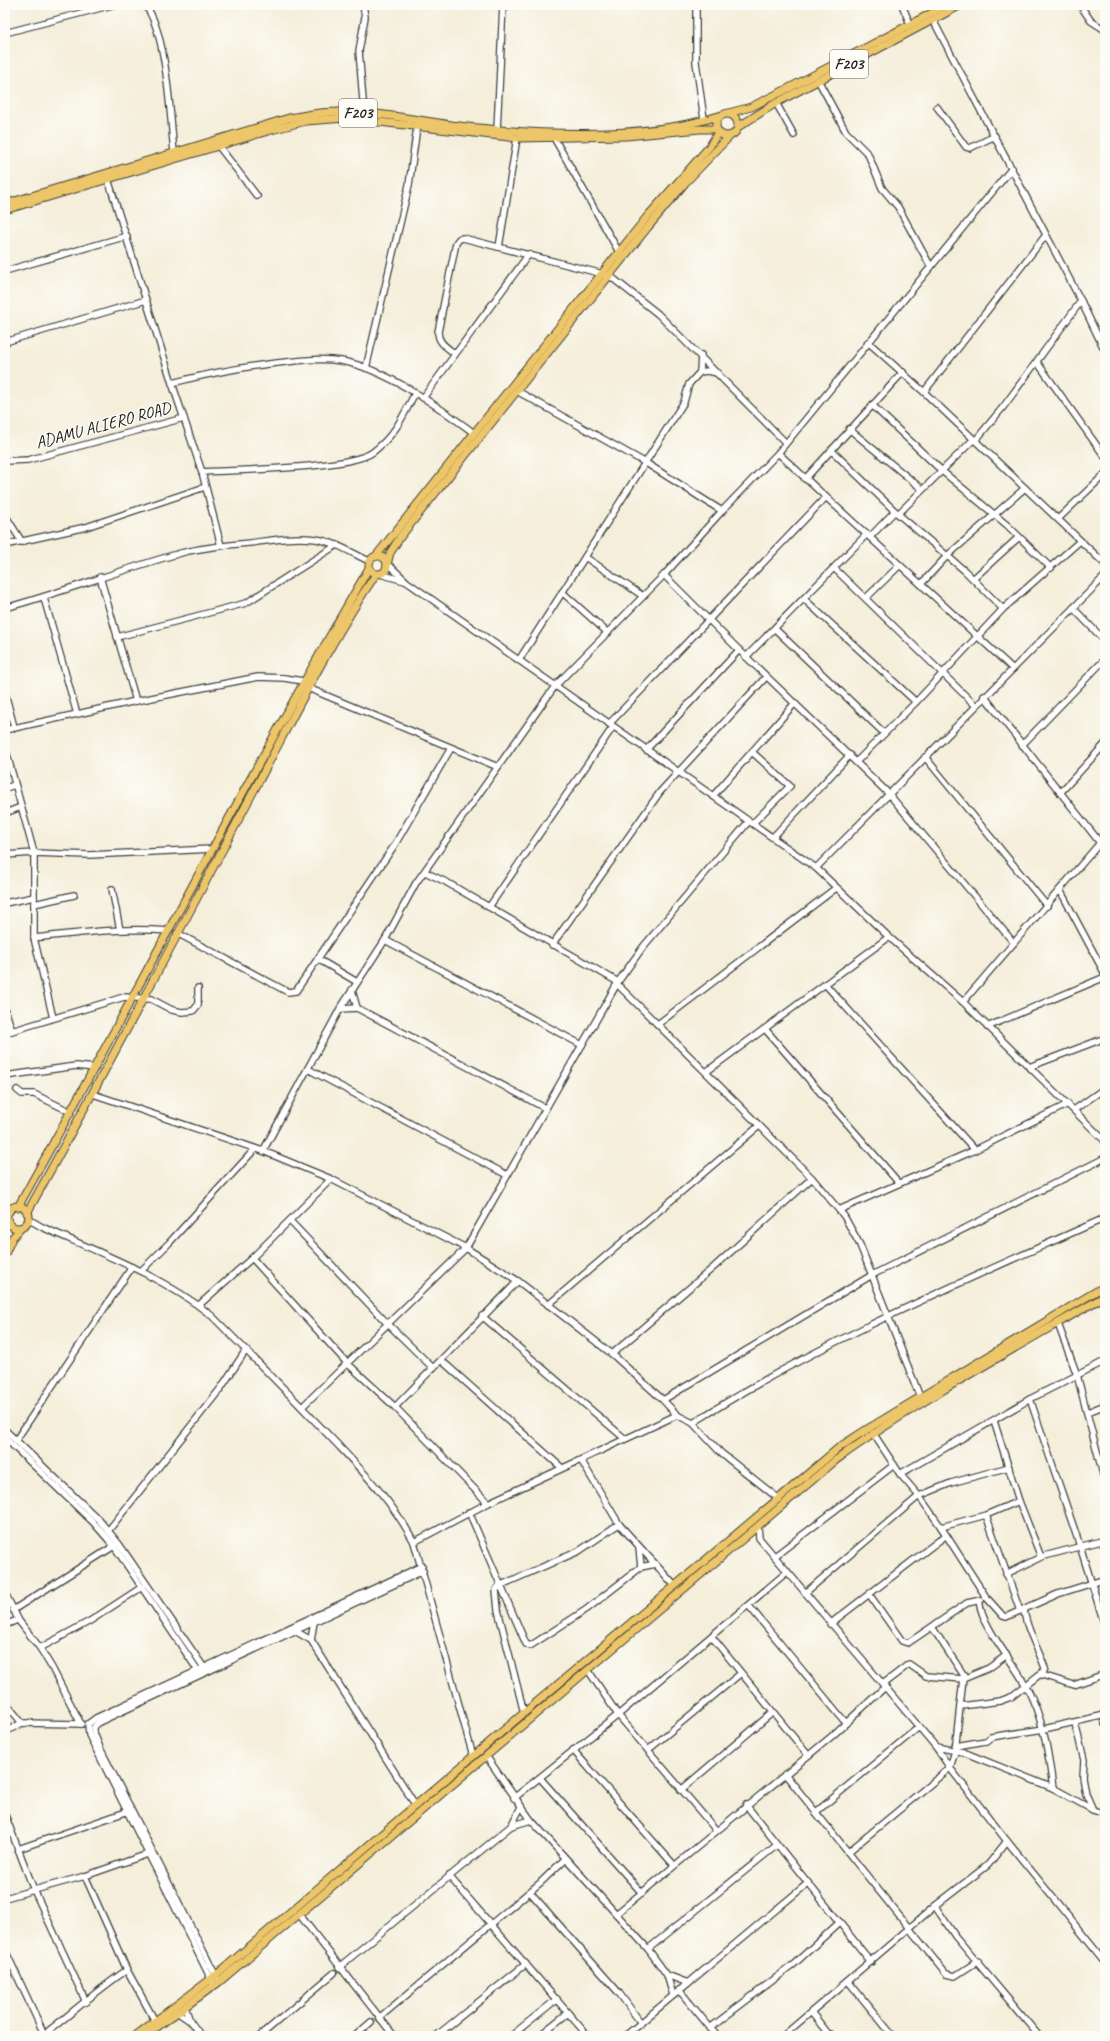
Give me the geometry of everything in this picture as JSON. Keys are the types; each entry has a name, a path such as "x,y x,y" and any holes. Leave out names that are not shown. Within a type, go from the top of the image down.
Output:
{"main road":[{"name":"F203","path":"5,210 108,179 307,114 338,112 364,113 523,132 624,131 658,128 704,120 740,111 764,100 947,5"},
{"name":"F203","path":"738,127 776,103 818,80 962,5"},
{"path":"5,1254 12,1238 26,1221 94,1094 143,998 173,932 212,850 369,564 606,275 680,189 730,136 737,131 738,127 735,117 724,114 716,121 717,131 710,146 646,217 619,252 606,275 517,391 479,431 401,536 390,553 387,566 383,572 378,574 308,688 173,932 134,997 18,1207"},
{"name":"F203","path":"5,204 174,152 299,123 329,118 345,118 517,138 626,136 700,129 717,131"},
{"path":"717,131 724,136 730,136"},
{"path":"376,556 384,558 387,566"},
{"path":"369,564 378,574"},
{"path":"18,1207 24,1208 26,1221 14,1228 6,1224 7,1211 18,1207"},
{"path":"145,2036 185,2007 473,1756 675,1586 747,1535 836,1460 914,1404 920,1397 1105,1286"},
{"path":"135,2036 154,2021 215,1981 299,1914 588,1670 779,1499 841,1446 1105,1296"}],"street":[{"path":"5,33 112,5"},
{"path":"145,5 151,13 156,25 162,50 174,152"},
{"path":"363,5 365,17 359,51 364,113"},
{"path":"497,130 502,5"},
{"path":"696,5 696,62 704,120"},
{"path":"902,5 910,24"},
{"path":"1080,5 1091,21 1105,30"},
{"path":"933,20 1012,168 1081,301 1105,351"},
{"path":"818,80 846,132 868,154 882,188 898,207 931,267"},
{"path":"776,103 794,135"},
{"path":"937,107 966,147 970,148 994,136"},
{"path":"366,368 409,185 417,127"},
{"path":"499,247 517,138"},
{"path":"554,138 619,252"},
{"path":"217,143 257,196"},
{"path":"263,1151 340,1009 386,940 416,883 555,686 664,575 722,511 778,453 1012,168"},
{"path":"108,179 172,383 202,472 222,546"},
{"path":"924,392 1046,235"},
{"path":"5,271 127,236"},
{"path":"455,354 441,343 438,339 438,332 456,243 459,239 464,238 606,275 658,314 701,355 786,443"},
{"path":"423,398 530,254"},
{"path":"5,342 146,300"},
{"path":"746,657 834,568 942,471 974,440 1004,406 1081,301"},
{"path":"868,342 903,372 1105,564"},
{"path":"700,372 701,355"},
{"path":"172,383 224,370 306,360 341,361 366,368 415,393 479,431"},
{"path":"1037,362 1105,457"},
{"path":"519,660 684,402 689,384 700,372 707,370 718,373"},
{"path":"805,479 849,429 903,372"},
{"path":"517,391 646,463 722,511"},
{"path":"202,472 315,465 357,460 372,452 395,432 415,393"},
{"path":"872,405 942,471 1019,537 1050,568"},
{"name":"ADAMU ALIERO ROAD","path":"5,462 28,460 184,418"},
{"path":"849,429 922,489"},
{"path":"831,450 897,512 973,579 1003,609"},
{"path":"778,453 1013,669"},
{"path":"1058,519 1105,474"},
{"path":"5,545 86,527 205,487"},
{"path":"920,584 947,556 1025,488"},
{"path":"489,907 611,726 708,619 826,497"},
{"path":"5,515 22,542"},
{"path":"5,608 44,598 100,577 183,552 295,537 317,539 337,545 369,564"},
{"path":"973,579 1019,537"},
{"path":"856,762 916,702 1003,609 1080,541"},
{"path":"117,637 246,603 337,545"},
{"path":"585,557 643,596"},
{"path":"866,598 900,564"},
{"path":"387,566 391,567 408,582 611,726 816,868 889,937 963,1002 1105,1141"},
{"path":"834,568 944,672 976,705"},
{"path":"378,574 408,582"},
{"path":"664,575 746,657 888,793 1014,943"},
{"path":"816,868 984,696 1013,669 1105,576"},
{"path":"100,577 136,701"},
{"path":"562,592 608,633"},
{"path":"44,598 77,714"},
{"path":"804,599 916,702"},
{"path":"1073,608 1105,641"},
{"path":"775,629 884,733"},
{"path":"646,750 739,650"},
{"path":"1022,745 1105,658"},
{"path":"552,945 660,792 766,676"},
{"path":"5,730 136,701 258,677 284,678 304,681"},
{"path":"308,688 498,766"},
{"path":"5,693 14,727"},
{"path":"984,696 1105,849"},
{"path":"713,796 795,703"},
{"path":"1060,793 1105,744"},
{"path":"5,747 34,853 34,938 53,1018"},
{"path":"34,938 120,930 147,929 173,932 288,992 296,991 394,846 451,748"},
{"path":"302,1407 466,1248 582,1044 618,983 643,947 751,822 790,786 752,752"},
{"path":"773,837 850,755"},
{"path":"925,757 1047,906"},
{"path":"5,788 15,785"},
{"path":"5,813 21,807"},
{"path":"963,1002 1105,837"},
{"path":"5,855 34,853 89,855 212,850"},
{"path":"425,872 489,907 618,983 812,1178 839,1210 860,1244 920,1397"},
{"path":"658,1024 836,888"},
{"path":"112,889 120,930"},
{"path":"1060,890 1105,974"},
{"path":"34,904 74,895"},
{"path":"5,903 34,897"},
{"path":"706,1072 889,937"},
{"path":"386,940 582,1044"},
{"path":"318,959 357,982"},
{"path":"987,1027 1105,977"},
{"path":"825,984 975,1150"},
{"path":"5,1032 124,997 151,999 172,1010 182,1012 193,1011 198,1005 198,988"},
{"path":"352,990 358,1008"},
{"path":"340,1009 358,1008 545,1108"},
{"path":"5,1009 12,1030"},
{"path":"765,1029 900,1184"},
{"path":"1029,1067 1105,1038"},
{"path":"5,1076 76,1066 95,1068"},
{"path":"308,1069 507,1175"},
{"path":"1074,1110 1105,1088"},
{"path":"17,1090 22,1094 34,1094 70,1112"},
{"path":"94,1094 263,1151 331,1179 466,1248 518,1281 612,1354 663,1400 676,1415 693,1423 721,1453 779,1499"},
{"path":"839,1210 975,1150 1068,1104"},
{"path":"548,1305 760,1126"},
{"path":"141,1270 169,1243 255,1149"},
{"path":"663,1400 872,1275 1105,1158"},
{"path":"612,1354 714,1267 812,1178"},
{"path":"199,1305 252,1258 331,1179"},
{"path":"693,1423 739,1393 888,1314 1105,1218"},
{"path":"26,1221 141,1270 199,1305 302,1407 382,1493 395,1510 414,1542 423,1568 473,1756"},
{"path":"290,1221 388,1324 433,1368"},
{"path":"252,1258 347,1363 395,1407 488,1503"},
{"path":"16,1440 132,1266"},
{"path":"395,1407 482,1316 518,1281"},
{"path":"482,1316 624,1438"},
{"path":"1058,1324 1077,1375 1102,1458 1105,1482"},
{"path":"108,1531 221,1388 246,1350"},
{"path":"441,1360 562,1468"},
{"path":"900,1474 1030,1399 1105,1361"},
{"path":"1030,1399 1080,1546 1105,1626"},
{"path":"1088,1412 1105,1405"},
{"path":"414,1542 469,1512 581,1460 624,1438 676,1415"},
{"path":"994,1421 1019,1502 1041,1557"},
{"path":"5,1430 108,1531 202,1671"},
{"path":"873,1433 900,1474 919,1496 941,1527 945,1536 986,1597 1003,1616 1014,1614 1058,1594 1105,1579"},
{"path":"6,1441 93,1522 114,1546 202,1671"},
{"path":"581,1460 619,1524 639,1548 675,1586"},
{"path":"775,1556 894,1465"},
{"path":"805,1593 919,1496 951,1483 988,1474 1009,1466"},
{"path":"941,1527 986,1515 1019,1502"},
{"path":"469,1512 499,1586 526,1644 530,1646 587,1609 641,1567 654,1564"},
{"path":"961,1706 1000,1701 1011,1697 1042,1674 1045,1668 1006,1574 986,1515"},
{"path":"524,1713 498,1610 496,1592 499,1586 578,1551 619,1524"},
{"path":"758,1526 759,1538"},
{"path":"747,1535 759,1538 830,1624 936,1747 950,1768 1007,1841 1105,1962"},
{"path":"830,1624 945,1536"},
{"path":"1006,1574 1041,1557 1105,1540"},
{"path":"13,1610 114,1546"},
{"path":"639,1548 641,1567"},
{"path":"202,1671 423,1568"},
{"path":"215,1981 148,1854 144,1840 126,1812 89,1735 90,1726 96,1718 296,1631 423,1568"},
{"path":"514,1798 618,1715 749,1606 787,1572"},
{"path":"40,1648 90,1621 142,1587"},
{"path":"5,1593 13,1610 40,1648 81,1724"},
{"path":"869,1594 902,1641 908,1643 967,1603 979,1601 986,1597"},
{"path":"979,1601 983,1617 1026,1686 1044,1729 1053,1788"},
{"path":"749,1606 846,1723"},
{"path":"1014,1614 1025,1620"},
{"path":"5,1626 15,1621"},
{"path":"311,1640 314,1622"},
{"path":"848,1852 950,1768 955,1748 964,1678 932,1627"},
{"path":"296,1631 311,1640 416,1806"},
{"path":"712,1637 740,1674 808,1755"},
{"path":"616,1914 846,1723 909,1664 926,1676 964,1678 989,1668 1007,1656"},
{"path":"588,1670 618,1715 716,1830"},
{"path":"648,1750 740,1674"},
{"path":"1042,1674 1074,1685 1105,1674"},
{"path":"5,1702 22,1723"},
{"path":"681,1790 772,1712"},
{"path":"936,1747 955,1748 986,1740 991,1737 1075,1723 1104,1715 1105,1724"},
{"path":"5,1732 22,1723 81,1724 90,1726"},
{"path":"1075,1723 1084,1760 1086,1794 1093,1810"},
{"path":"90,1726 144,1840 215,1981"},
{"path":"816,1812 919,1727"},
{"path":"955,1748 1053,1788 1093,1810 1105,1814"},
{"path":"573,1750 674,1865"},
{"path":"486,1756 514,1798 531,1820 648,1949 667,1975 673,1995"},
{"path":"785,1774 946,1974 955,1976 978,1961"},
{"path":"540,1778 642,1893"},
{"path":"746,1805 871,1962"},
{"path":"511,1826 521,1807"},
{"path":"18,1849 126,1812"},
{"path":"5,1815 34,1890 86,2002"},
{"path":"339,1967 511,1826 531,1820"},
{"path":"783,2036 871,1962 934,1906 988,1865 1007,1841"},
{"path":"648,1949 777,1845"},
{"path":"5,1898 85,1876 148,1854"},
{"path":"379,2018 530,1892 565,1859"},
{"path":"85,1876 127,1970 154,2021"},
{"path":"449,1876 588,2036"},
{"path":"625,2036 808,1883"},
{"path":"530,1892 619,1993 641,2023"},
{"path":"934,1906 955,1936 978,1961 1039,2036"},
{"path":"299,1914 394,2036"},
{"path":"707,2036 711,2030 793,1965 840,1922"},
{"path":"5,1950 43,2035 86,2002 97,1990 127,1970"},
{"path":"436,2036 526,1964"},
{"path":"260,2036 334,1973"},
{"path":"667,1975 688,1983"},
{"path":"848,1981 893,2036"},
{"path":"679,1990 711,2030 718,2036"},
{"path":"511,2036 557,1999"},
{"path":"185,2007 190,2021 201,2036"},
{"path":"177,2012 190,2021"},
{"path":"811,2012 830,2036"},
{"path":"539,2036 568,2013"},
{"path":"355,2036 371,2022"}]}
